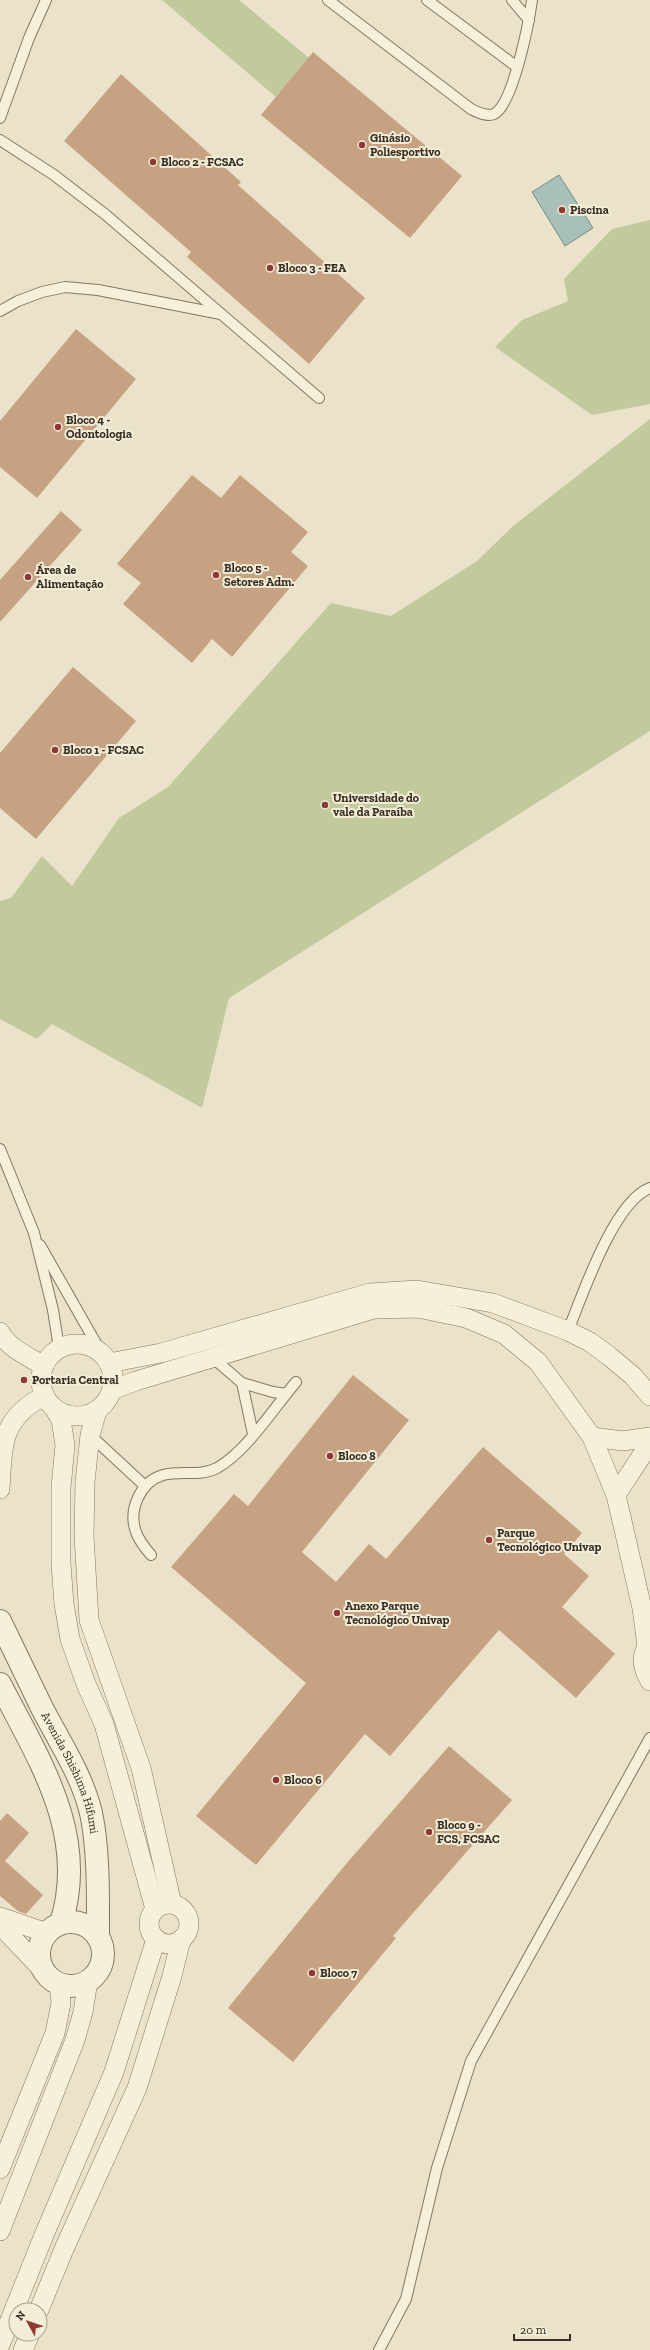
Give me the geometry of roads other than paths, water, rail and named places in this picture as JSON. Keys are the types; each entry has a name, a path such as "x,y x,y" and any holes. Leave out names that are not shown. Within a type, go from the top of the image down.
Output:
{"street":[{"path":"164,1907 104,1724 86,1684 70,1639 61,1564 61,1488 65,1445 61,1420 49,1402 41,1386 44,1366 50,1356 59,1348 71,1344 82,1344 105,1358 161,1353 370,1293 417,1290 493,1303 568,1331 590,1342 609,1356 632,1376 650,1396"},
{"path":"112,1390 136,1381 374,1309 424,1309 482,1324 504,1334 522,1347 538,1362 592,1436 616,1495 646,1611 648,1644 643,1664 650,1681"},
{"path":"0,1332 3,1338 21,1353 44,1366"},
{"path":"105,1358 113,1379 112,1390 107,1400 97,1411 90,1435 85,1482 84,1536 89,1620 141,1768 164,1907"},
{"path":"49,1402 63,1414 75,1416 86,1415 97,1411"},
{"path":"0,1489 7,1430 18,1413 49,1402"},
{"path":"592,1436 623,1441 650,1437"},
{"path":"616,1495 650,1443"},
{"name":"Avenida Shishima Hifumi","path":"0,1621 43,1710 65,1748 80,1781 91,1813 98,1892 98,1937"},
{"name":"Avenida Shishima Hifumi","path":"0,1684 54,1789 67,1836 69,1870 66,1906 54,1928"},
{"path":"164,1907 183,1909 189,1921 186,1934 181,1939 168,1944 156,1939 152,1934 149,1921 164,1907"},
{"path":"0,1917 54,1928 72,1922 82,1924 98,1937 103,1956 101,1966 88,1981 79,1986 59,1984 50,1979 0,1925"},
{"path":"42,1969 39,1950 54,1928"},
{"path":"0,2344 44,2235 114,2072 156,1939"},
{"path":"42,2302 64,2249 137,2088 172,1976 181,1939"},
{"path":"0,2231 75,2040 83,2012 88,1981"},
{"path":"0,2169 55,2033 61,2003 59,1984"}],"lane":[{"path":"0,118 29,38 46,0"},
{"path":"328,0 471,109 482,114 493,114 505,105 517,67 529,20 532,0"},
{"path":"427,0 517,67"},
{"path":"512,0 529,20"},
{"path":"0,140 54,175 106,215 319,398"},
{"path":"0,311 18,301 42,292 65,287 98,290 222,315"},
{"path":"0,1149 34,1233 105,1358"},
{"path":"568,1331 596,1262 612,1230 632,1199 650,1188"},
{"path":"34,1233 53,1310 59,1348"},
{"path":"213,1358 242,1383 273,1392 286,1394"},
{"path":"151,1555 141,1544 136,1532 134,1517 136,1502 145,1486 163,1475 203,1473 217,1468 229,1459 253,1434 296,1382"},
{"path":"242,1383 253,1434"},
{"path":"90,1435 145,1486"},
{"path":"379,2350 406,2299 437,2168 471,2062 650,1738"}],"water":[{"name":"Piscina","path":"559,175 593,228 565,246 532,192"}],"place":[{"name":"Ginásio Poliesportivo","path":"362,145"},
{"name":"Bloco 2 - FCSAC","path":"153,162"},
{"name":"Piscina","path":"562,210"},
{"name":"Bloco 3 - FEA","path":"270,268"},
{"name":"Bloco 4 - Odontologia","path":"58,427"},
{"name":"Bloco 5 - Setores Adm.","path":"216,575"},
{"name":"Área de Alimentação","path":"28,577"},
{"name":"Bloco 1 - FCSAC","path":"55,750"},
{"name":"Universidade do vale da Paraíba","path":"325,805"},
{"name":"Portaria Central","path":"24,1380"},
{"name":"Bloco 8","path":"330,1456"},
{"name":"Parque Tecnológico Univap","path":"489,1540"},
{"name":"Anexo Parque Tecnológico Univap","path":"337,1613"},
{"name":"Bloco 6","path":"276,1780"},
{"name":"Bloco 9 - FCS, FCSAC","path":"429,1832"},
{"name":"Bloco 7","path":"312,1973"}]}
